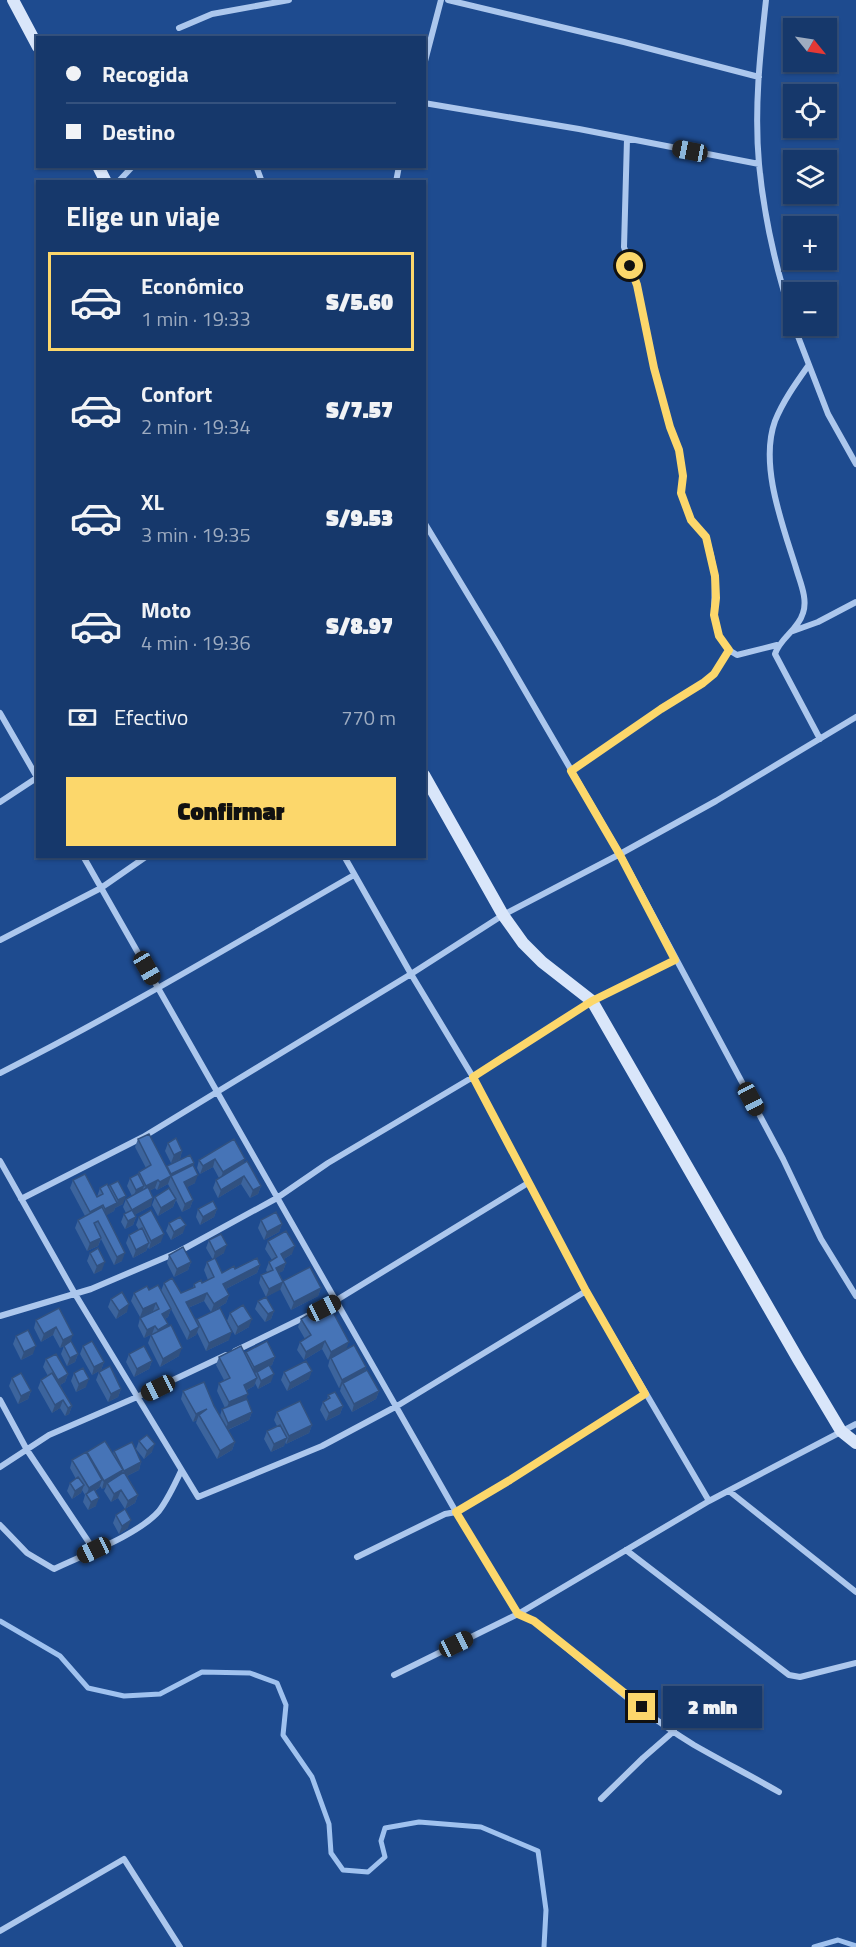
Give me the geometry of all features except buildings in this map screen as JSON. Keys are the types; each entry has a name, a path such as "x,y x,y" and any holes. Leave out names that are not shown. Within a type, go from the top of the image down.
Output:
{"main road":[{"path":"13,0 36,43"},
{"path":"426,779 503,915 542,962 592,1001 841,1431 856,1443"}],"street":[{"path":"179,28 212,14 289,0"},
{"path":"426,57 441,0"},
{"path":"448,0 614,39 759,77"},
{"path":"766,0 759,77 759,164 773,250 783,291"},
{"path":"426,104 759,164"},
{"path":"627,139 624,248 637,285 654,368 670,427 679,450 683,476 681,493 691,520 706,537 715,576 714,615 719,636 729,650 737,655 777,645 804,613 801,584 778,513 770,444 775,421 808,366"},
{"path":"120,180 131,168"},
{"path":"798,336 828,414 856,464"},
{"path":"426,525 500,646 620,855 783,1159 821,1239 856,1296"},
{"path":"790,632 818,622 856,602"},
{"path":"777,645 775,654 820,739"},
{"path":"571,771 703,683 714,674 729,650"},
{"path":"0,713 36,776"},
{"path":"21,1199 143,1137 411,974 503,915 620,855 716,801 856,717"},
{"path":"0,802 36,779"},
{"path":"84,858 456,1512 518,1614 534,1621 626,1695 694,1745 779,1792"},
{"path":"0,940 101,888 144,858"},
{"path":"345,858 473,1077 586,1291 709,1501"},
{"path":"0,1072 61,1042 159,988 354,875"},
{"path":"0,1316 101,1286 178,1251 277,1198 328,1163 473,1077 592,1001 675,960"},
{"path":"0,1161 75,1294 198,1497 321,1446 397,1406 586,1291"},
{"path":"0,1467 49,1435 137,1397 338,1301 528,1183"},
{"path":"357,1557 445,1514 456,1512 645,1394"},
{"path":"0,1400 27,1450 94,1550"},
{"path":"394,1675 518,1614 709,1501 856,1424"},
{"path":"0,1525 27,1553 54,1569 148,1521 159,1511 182,1471"},
{"path":"729,1491 856,1592"},
{"path":"626,1550 789,1675 800,1677 856,1663"},
{"path":"601,1799 674,1731"},
{"path":"0,1931 124,1859 180,1947"}],"waterway":[{"path":"0,1621 60,1656 88,1688 124,1696 160,1694 202,1672 250,1673 277,1683 286,1705 283,1735 312,1777 329,1824 331,1853 343,1870 368,1872 385,1857 381,1841 385,1828 419,1822 481,1827 538,1851 546,1910 544,1947"},
{"path":"814,1947 838,1940 856,1946"}],"route":[{"path":"630,266 637,285 654,368 670,427 679,450 683,476 681,493 691,520 706,537 715,576 714,615 719,636 729,650 714,674 703,683 571,771 620,855 675,960 592,1001 473,1077 586,1291 645,1394 456,1512 518,1614 534,1621 642,1707"}]}
